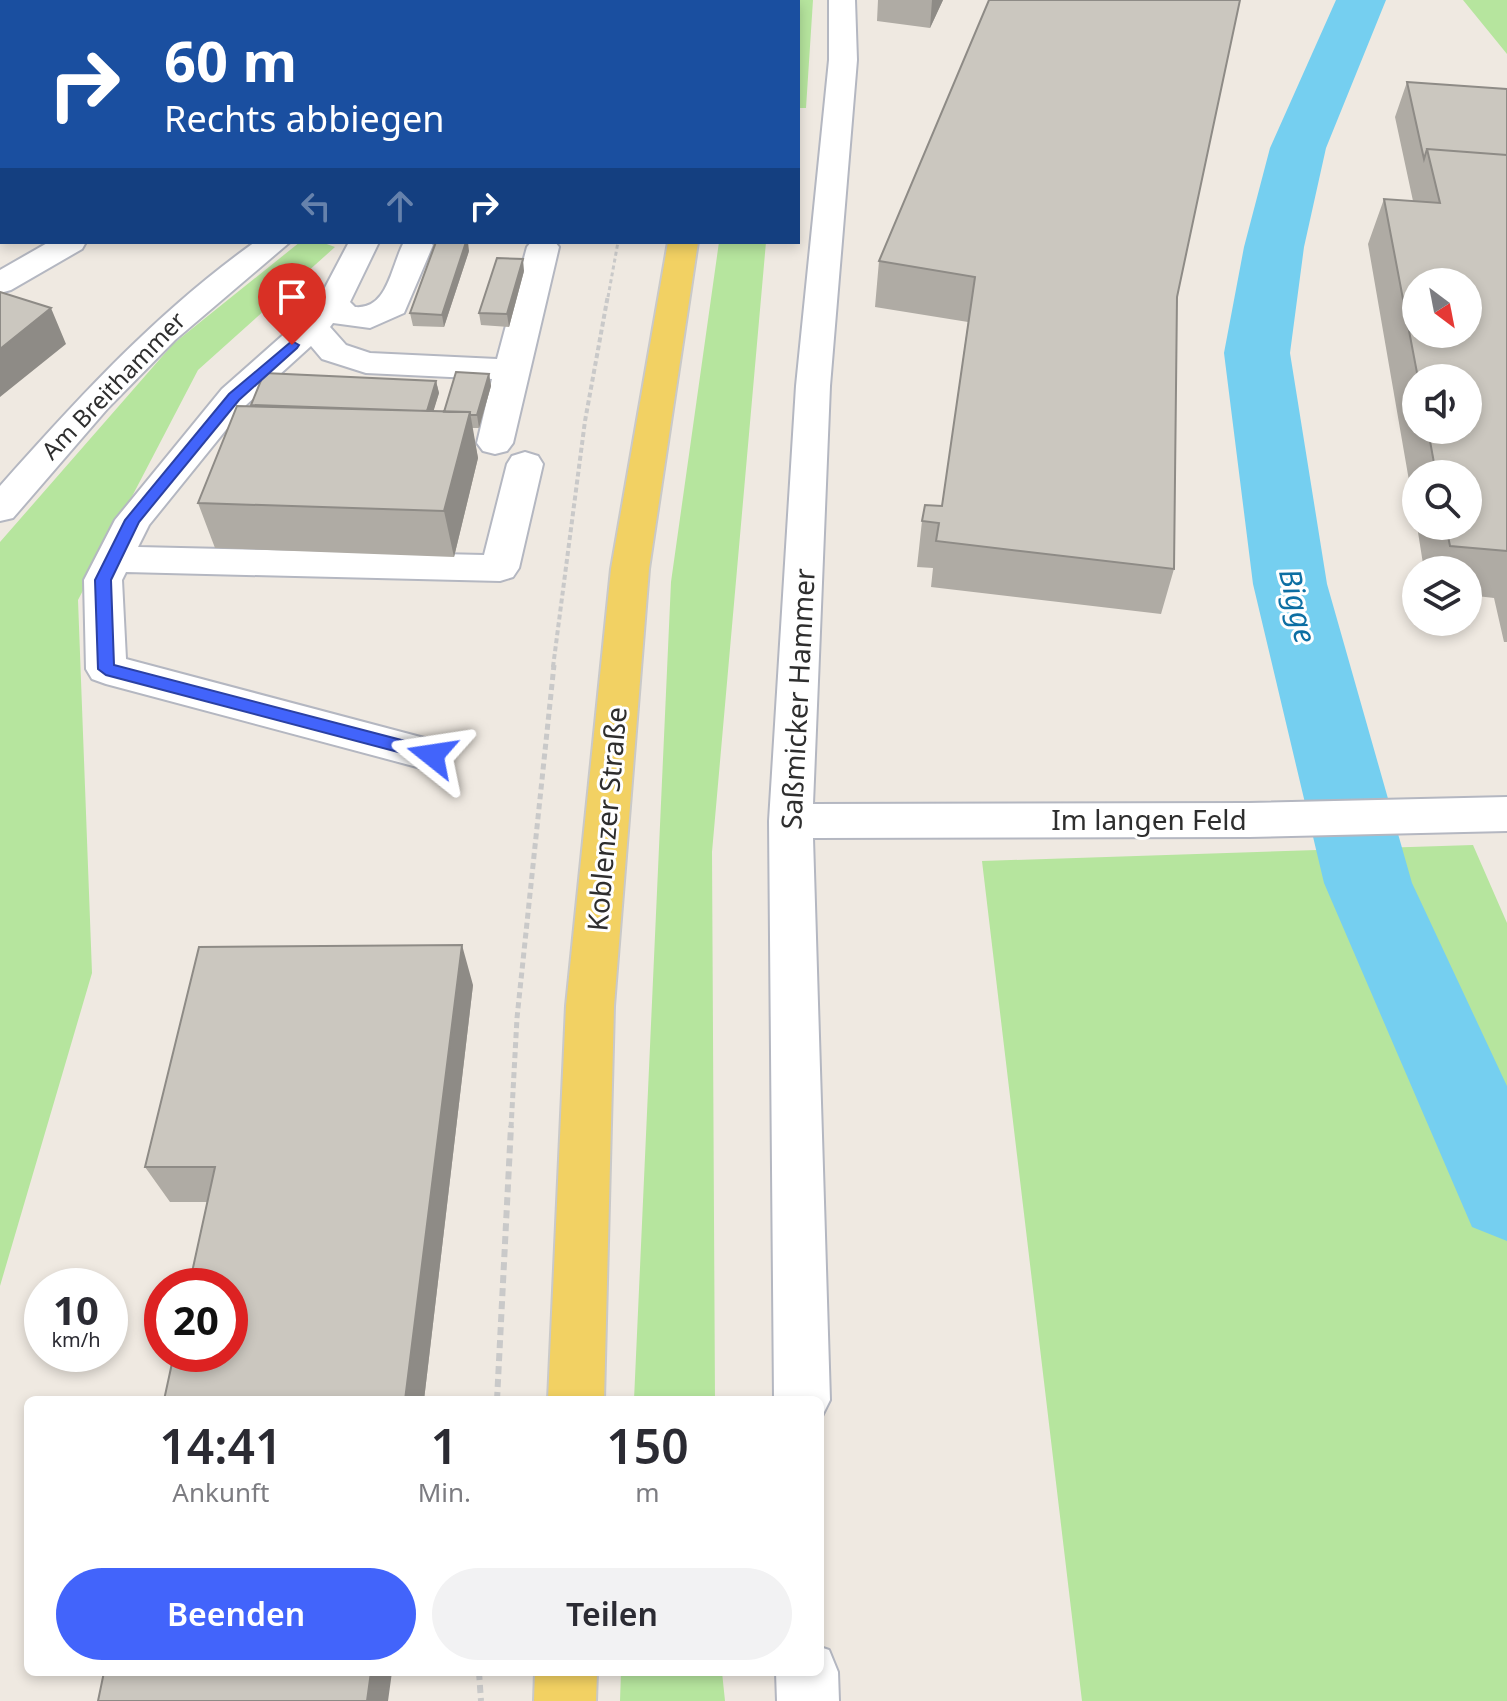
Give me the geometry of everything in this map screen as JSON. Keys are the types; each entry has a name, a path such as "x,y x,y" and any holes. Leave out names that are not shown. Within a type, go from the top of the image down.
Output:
{"main road":[{"name":"Koblenzer Straße","path":"576,1396 590,1006 630,569 683,244"},
{"path":"565,1701 566,1676"}],"street":[{"name":"Saßmicker Hammer","path":"802,1396 791,821 813,386 843,60 842,0"},
{"path":"0,283 68,244"},
{"name":"Am Breithammer","path":"0,509 119,374 193,303 272,244"},
{"path":"363,244 322,315 234,397 133,520 103,580 106,669 432,755"},
{"path":"322,315 370,318 393,306 417,245"},
{"path":"495,443 543,247"},
{"path":"322,315 334,352 366,363 511,370"},
{"path":"113,559 500,568 525,464"},
{"name":"Im langen Feld","path":"791,821 1249,820 1507,814"},
{"path":"807,1676 808,1701"}],"path":[{"path":"497,1396 517,1018 563,574 585,421 618,244"},
{"path":"479,1676 481,1701"}],"green space":[{"path":"800,0 813,0 806,108 800,108"},
{"path":"1463,0 1507,0 1507,54"},
{"path":"298,244 335,247 198,370 78,600 92,973 0,1286 0,542 173,344"},
{"path":"719,244 766,244 712,852 715,1396 634,1396 671,582"},
{"path":"1473,845 1507,923 1507,1701 1082,1701 982,861"},
{"path":"621,1676 722,1676 725,1701 620,1701"}],"building":[{"path":"989,0 1240,0 1177,297 1174,569 936,541 939,523 922,521 925,505 942,506 975,277 879,261"},
{"path":"1407,82 1507,89 1507,155 1427,149 1424,159"},
{"path":"1427,149 1507,155 1507,551 1450,546 1449,540 1482,540 1482,460 1433,460 1431,444 1482,444 1482,364 1415,364 1412,348 1482,348 1482,268 1402,268 1402,294 1384,199 1440,203"},
{"path":"435,244 465,244 442,315 410,313"},
{"path":"497,258 523,259 507,314 479,313"},
{"path":"0,292 51,308 0,349"},
{"path":"456,372 489,374 477,415 444,412"},
{"path":"264,373 436,381 427,411 251,405"},
{"path":"237,406 470,412 444,511 198,503"},
{"path":"462,945 406,1396 165,1396 170,1372 248,1372 248,1268 193,1268 215,1167 145,1167 199,947"},
{"path":"103,1676 370,1676 367,1701 98,1701"}],"waterway":[{"name":"Bigge","path":"1361,0 1298,148 1274,247 1257,353 1290,584 1368,883 1507,1194"}],"route":[{"path":"292,345 234,397 133,520 103,580 106,669 432,755"}]}
